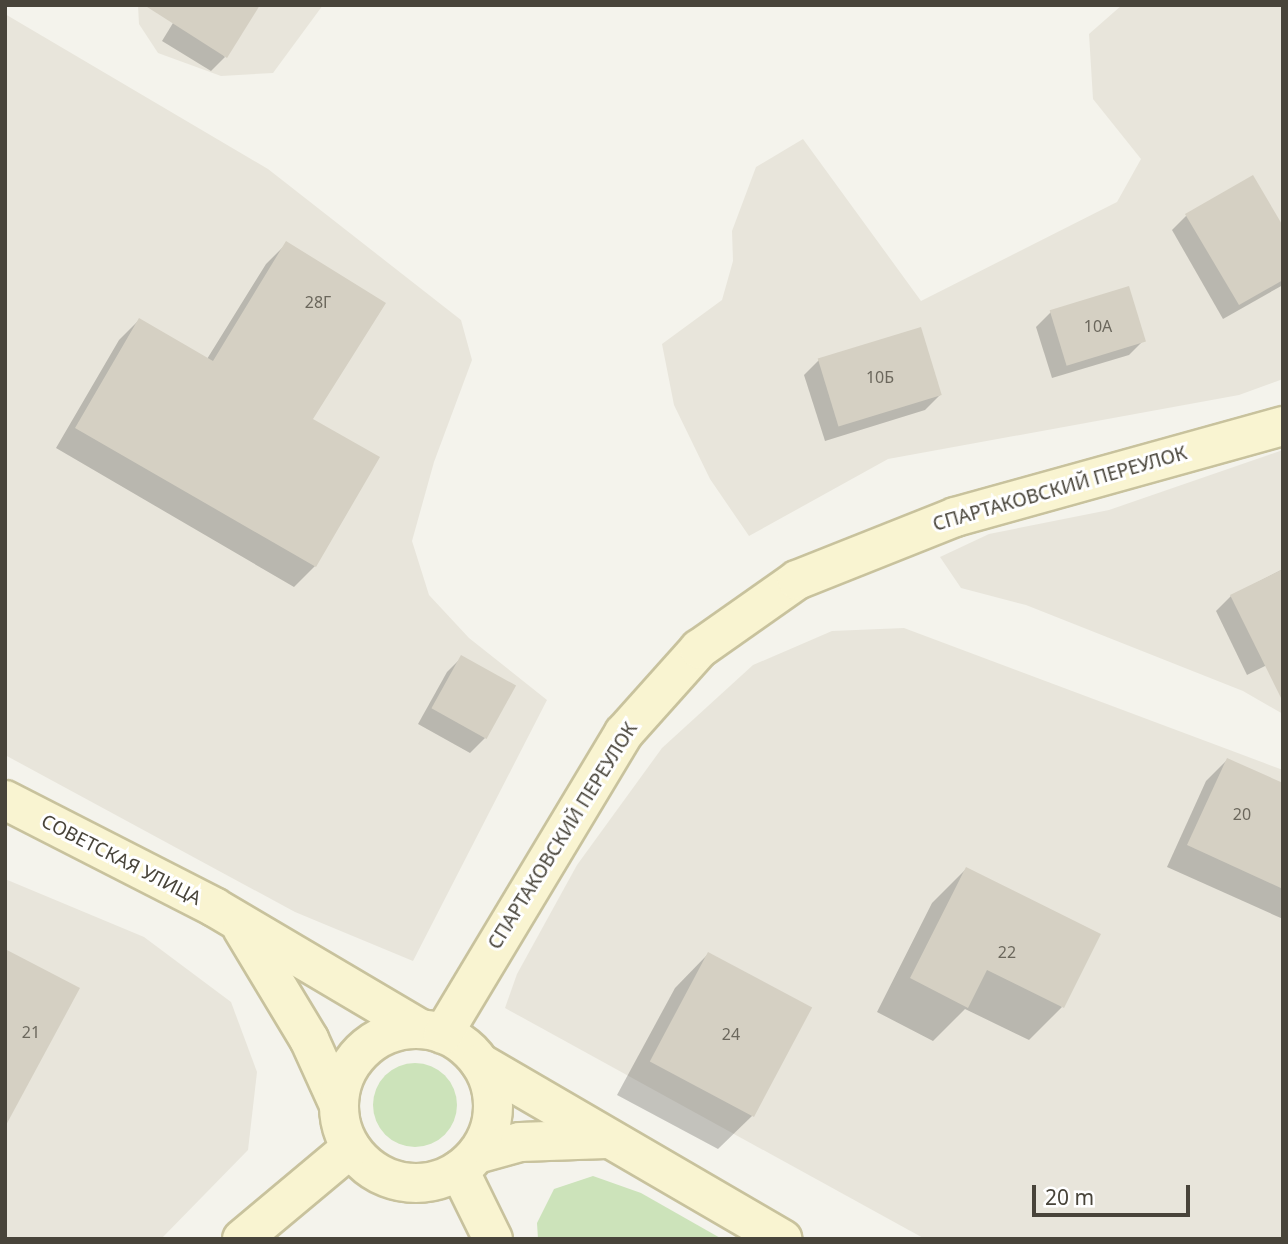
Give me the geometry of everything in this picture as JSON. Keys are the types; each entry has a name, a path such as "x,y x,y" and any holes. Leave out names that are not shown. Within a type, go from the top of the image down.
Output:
{"main road":[{"name":"СПАРТАКОВСКИЙ ПЕРЕУЛОК","path":"431,1031 624,733 699,649 797,580 955,517 1283,426"},
{"name":"СОВЕТСКАЯ УЛИЦА","path":"5,800 237,920 431,1031"},
{"path":"237,920 309,1039 338,1103 341,1127 351,1148 368,1167 389,1179 413,1183 437,1180 468,1162 520,1142 608,1139"},
{"path":"338,1103 343,1079 355,1058 395,1031 431,1031 464,1045 480,1063 490,1084 493,1109 489,1133 468,1162"},
{"path":"480,1063 783,1239"},
{"path":"242,1239 351,1148"},
{"path":"468,1162 493,1239"}],"shaded area":[{"path":"138,5 323,5 273,73 221,76 158,53 139,24"},
{"path":"1122,5 1283,5 1283,379 1239,395 888,459 749,536 710,479 674,405 662,344 722,300 733,261 732,231 756,167 803,139 921,301 1117,202 1141,159 1093,99 1089,34"},
{"path":"5,14 268,169 461,320 472,360 434,462 412,541 429,595 469,638 547,700 413,961 295,912 5,755"},
{"path":"1283,450 1283,714 1243,691 1026,605 961,588 940,557 989,534 1109,510"},
{"path":"904,628 1283,770 1283,1239 925,1239 505,1008 517,974 577,865 662,748 753,665 832,631"},
{"path":"5,879 144,937 231,1002 257,1072 248,1150 161,1239 5,1239"}],"green space":[{"path":"415,1063 431,1066 445,1075 454,1089 457,1105 454,1121 445,1135 431,1144 415,1147 399,1144 385,1135 376,1121 373,1105 376,1089 385,1075 399,1066"},
{"path":"593,1176 641,1193 722,1239 538,1239 537,1223 554,1189"}],"building":[{"path":"144,5 260,5 227,58"},
{"path":"1253,175 1283,226 1283,280 1239,305 1185,214"},
{"path":"286,241 386,303 313,419 380,457 316,567 75,428 139,318 213,361"},
{"path":"1129,286 1146,341 1067,366 1050,310"},
{"path":"921,327 942,395 838,426 818,359"},
{"path":"1283,569 1283,702 1230,595"},
{"path":"461,655 516,686 487,739 431,708"},
{"path":"1227,758 1283,783 1283,889 1187,845"},
{"path":"966,867 1101,934 1064,1008 987,970 968,1008 910,978"},
{"path":"5,949 80,988 5,1127"},
{"path":"708,952 812,1007 754,1117 650,1061"}]}
